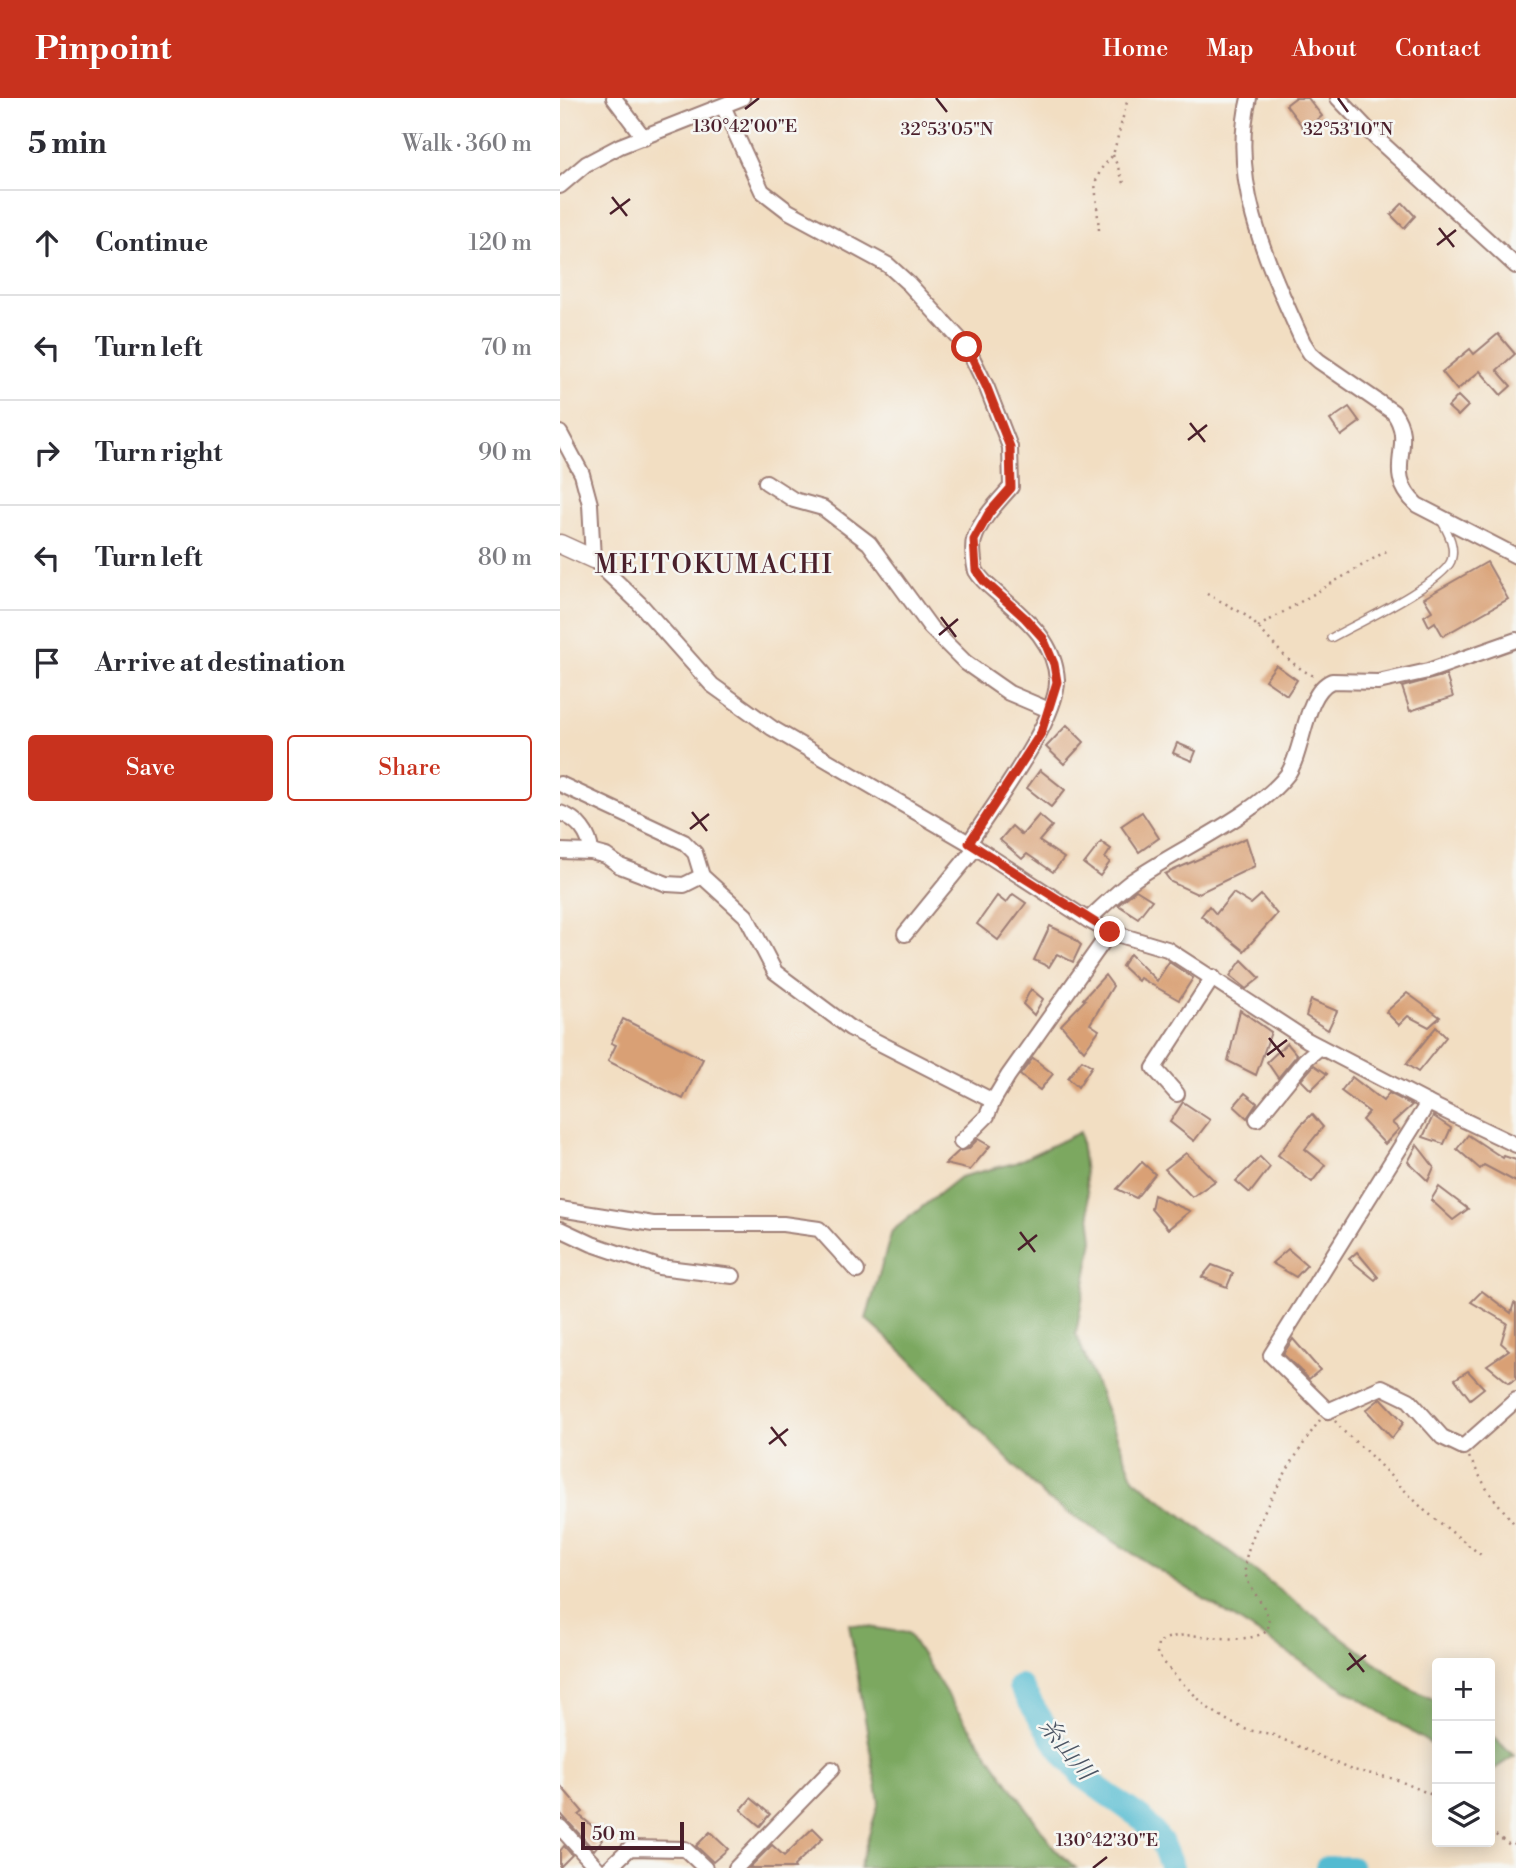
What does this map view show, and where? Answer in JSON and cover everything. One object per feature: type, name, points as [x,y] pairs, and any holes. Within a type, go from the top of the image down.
[{"type":"street","points":[[614,98],[644,138]]},
{"type":"street","points":[[560,186],[586,164],[742,98]]},
{"type":"street","points":[[1249,98],[1243,154],[1246,190],[1266,254],[1303,342],[1319,361],[1393,412],[1401,426],[1399,471],[1402,488],[1417,505],[1516,556]]},
{"type":"street","points":[[1338,98],[1375,137],[1516,266]]},
{"type":"street","points":[[723,106],[762,191],[788,211],[888,265],[967,347],[987,388],[1010,447],[1011,488],[989,513],[974,540],[976,570],[1043,638],[1054,664],[1057,682],[1041,733],[973,845],[905,934]]},
{"type":"street","points":[[560,433],[582,474],[590,503],[593,559]]},
{"type":"street","points":[[766,482],[794,500],[823,508],[869,543],[931,628],[965,663],[1009,693],[1049,710]]},
{"type":"street","points":[[560,544],[593,559],[639,603],[712,685],[772,728],[973,845],[1110,932],[1167,949],[1320,1047],[1516,1145]]},
{"type":"street","points":[[1088,919],[1131,882],[1242,813],[1274,789],[1289,773],[1316,697],[1322,688],[1332,681],[1378,682],[1427,671],[1516,640]]},
{"type":"street","points":[[560,784],[684,842],[695,853],[702,876],[746,916],[775,972],[850,1028],[993,1101]]},
{"type":"street","points":[[560,813],[572,817],[591,839],[591,852]]},
{"type":"street","points":[[560,850],[606,856],[620,866],[667,884],[684,885],[702,876]]},
{"type":"street","points":[[961,1142],[987,1116],[1008,1076],[1110,932]]},
{"type":"street","points":[[1177,1094],[1154,1069],[1213,977]]},
{"type":"street","points":[[1257,1119],[1305,1060],[1320,1047]]},
{"type":"street","points":[[1428,1103],[1270,1355],[1328,1411],[1382,1387],[1409,1400],[1442,1437],[1463,1447],[1516,1400]]},
{"type":"street","points":[[560,1209],[653,1224],[783,1224],[819,1229],[857,1271]]},
{"type":"street","points":[[560,1229],[659,1267],[733,1276]]},
{"type":"street","points":[[736,1868],[832,1769]]},
{"type":"street","points":[[560,1827],[597,1868]]},
{"type":"street","points":[[609,1868],[630,1848],[685,1849],[705,1868]]},
{"type":"lane","points":[[1331,638],[1431,582],[1446,569],[1451,559],[1452,543],[1439,516]]},
{"type":"path","points":[[1099,230],[1095,183],[1101,169],[1114,155],[1128,98]]},
{"type":"path","points":[[1114,155],[1124,183]]},
{"type":"path","points":[[1257,627],[1388,550]]},
{"type":"path","points":[[1206,594],[1247,617],[1289,661],[1307,673],[1332,681]]},
{"type":"path","points":[[1432,1795],[1395,1779],[1349,1769],[1271,1734],[1247,1730],[1230,1723],[1177,1678],[1157,1654],[1158,1643],[1177,1637],[1235,1639],[1261,1635],[1267,1631],[1269,1619],[1246,1574],[1247,1553],[1289,1466],[1319,1420],[1328,1411],[1342,1430],[1424,1510],[1481,1555]]},
{"type":"path","points":[[1463,1447],[1488,1491],[1516,1526]]},
{"type":"path","points":[[1495,1834],[1510,1845],[1516,1843]]},
{"type":"green space","points":[[1080,1132],[1093,1240],[1076,1334],[1134,1479],[1409,1688],[1432,1699],[1432,1745],[1046,1498],[907,1356],[866,1319],[892,1231],[960,1177],[1015,1163]]},
{"type":"green space","points":[[849,1624],[908,1633],[957,1710],[1055,1849],[1076,1868],[859,1868],[879,1802]]},
{"type":"green space","points":[[1495,1739],[1514,1756],[1495,1769]]},
{"type":"building","points":[[1295,98],[1308,98],[1322,116],[1305,130],[1286,105]]},
{"type":"building","points":[[1403,203],[1415,216],[1404,228],[1391,215]]},
{"type":"building","points":[[1498,334],[1515,354],[1497,370],[1511,386],[1501,395],[1480,371],[1457,390],[1442,372],[1470,349],[1474,354]]},
{"type":"building","points":[[1458,396],[1468,406],[1458,416],[1448,407]]},
{"type":"building","points":[[1349,407],[1360,422],[1341,436],[1330,420]]},
{"type":"building","points":[[1487,562],[1508,599],[1443,636],[1435,622],[1429,626],[1424,616],[1432,611],[1424,598]]},
{"type":"building","points":[[1276,665],[1297,680],[1287,695],[1265,680]]},
{"type":"building","points":[[1446,675],[1453,697],[1410,711],[1402,687]]},
{"type":"building","points":[[1067,725],[1084,742],[1064,764],[1046,747]]},
{"type":"building","points":[[1177,743],[1196,751],[1192,761],[1173,753]]},
{"type":"building","points":[[1040,770],[1065,790],[1051,807],[1027,788]]},
{"type":"building","points":[[1142,812],[1159,838],[1139,852],[1121,826]]},
{"type":"building","points":[[1039,815],[1052,826],[1039,841],[1064,858],[1053,872],[1027,854],[1022,859],[1000,840],[1012,826],[1022,835]]},
{"type":"building","points":[[1246,838],[1255,866],[1197,894],[1171,882],[1165,874]]},
{"type":"building","points":[[1101,842],[1111,849],[1105,858],[1110,862],[1100,876],[1084,864]]},
{"type":"building","points":[[1136,890],[1152,900],[1138,918],[1118,905]]},
{"type":"building","points":[[1233,893],[1251,904],[1261,895],[1277,914],[1244,951],[1201,916],[1209,906],[1216,914]]},
{"type":"building","points":[[1013,894],[1026,903],[998,940],[977,924],[997,896],[1006,903]]},
{"type":"building","points":[[1050,926],[1071,936],[1081,945],[1073,962],[1057,954],[1049,967],[1034,960]]},
{"type":"building","points":[[1130,954],[1157,981],[1169,962],[1193,978],[1179,1000],[1140,978],[1138,981],[1122,966]]},
{"type":"building","points":[[1242,960],[1260,978],[1246,989],[1230,976]]},
{"type":"building","points":[[1105,975],[1113,986],[1090,1024],[1099,1030],[1084,1051],[1061,1025]]},
{"type":"building","points":[[1031,989],[1043,999],[1034,1015],[1023,1004]]},
{"type":"building","points":[[1407,993],[1440,1017],[1429,1027],[1408,1016],[1399,1025],[1386,1012]]},
{"type":"building","points":[[1311,1000],[1337,1011],[1328,1030],[1306,1016]]},
{"type":"building","points":[[1240,1010],[1271,1032],[1256,1075],[1228,1061]]},
{"type":"building","points":[[623,1019],[703,1059],[683,1099],[608,1061],[616,1045],[611,1043]]},
{"type":"building","points":[[1436,1027],[1446,1037],[1418,1072],[1406,1064]]},
{"type":"building","points":[[1287,1043],[1297,1055],[1278,1078],[1267,1062]]},
{"type":"building","points":[[1033,1058],[1053,1074],[1040,1090],[1020,1075]]},
{"type":"building","points":[[1082,1060],[1092,1066],[1078,1087],[1068,1078]]},
{"type":"building","points":[[1314,1065],[1327,1074],[1311,1090],[1301,1080]]},
{"type":"building","points":[[1352,1077],[1383,1101],[1389,1093],[1412,1105],[1392,1123],[1399,1129],[1385,1144],[1362,1120],[1369,1112],[1341,1091]]},
{"type":"building","points":[[1245,1093],[1257,1103],[1247,1118],[1234,1106]]},
{"type":"building","points":[[1183,1102],[1210,1120],[1194,1141],[1170,1122]]},
{"type":"building","points":[[1312,1114],[1323,1127],[1305,1149],[1325,1165],[1312,1182],[1278,1155]]},
{"type":"building","points":[[1433,1116],[1451,1128],[1444,1144],[1423,1137]]},
{"type":"building","points":[[1468,1135],[1503,1158],[1504,1156],[1516,1160],[1516,1182],[1484,1165],[1480,1169],[1457,1149]]},
{"type":"building","points":[[978,1139],[990,1146],[970,1170],[945,1164],[959,1151],[968,1149]]},
{"type":"building","points":[[1417,1145],[1434,1167],[1428,1181],[1408,1162]]},
{"type":"building","points":[[1186,1153],[1215,1181],[1192,1197],[1165,1169]]},
{"type":"building","points":[[1260,1157],[1270,1167],[1250,1193],[1236,1181]]},
{"type":"building","points":[[1142,1162],[1155,1174],[1136,1198],[1117,1189]]},
{"type":"building","points":[[1439,1187],[1468,1209],[1453,1220],[1431,1200]]},
{"type":"building","points":[[1154,1195],[1190,1211],[1168,1229],[1151,1209]]},
{"type":"building","points":[[1288,1249],[1307,1265],[1296,1277],[1272,1263]]},
{"type":"building","points":[[1357,1252],[1378,1277],[1375,1280],[1349,1259]]},
{"type":"building","points":[[1212,1265],[1233,1273],[1227,1287],[1202,1277]]},
{"type":"building","points":[[1482,1291],[1511,1313],[1514,1303],[1516,1304],[1516,1379],[1509,1383],[1487,1365],[1509,1350],[1501,1343],[1507,1323],[1471,1302]]},
{"type":"building","points":[[1293,1339],[1320,1370],[1309,1379],[1283,1354]]},
{"type":"building","points":[[1468,1371],[1484,1388],[1470,1399],[1455,1379]]},
{"type":"building","points":[[1381,1398],[1404,1422],[1392,1438],[1366,1410]]},
{"type":"building","points":[[560,1785],[583,1812],[579,1815],[596,1829],[593,1833],[602,1840],[594,1850],[560,1813]]},
{"type":"building","points":[[751,1798],[770,1814],[760,1826],[741,1810]]},
{"type":"building","points":[[813,1828],[823,1838],[795,1868],[749,1868],[772,1845],[784,1856]]},
{"type":"building","points":[[710,1832],[728,1849],[713,1862],[696,1846]]},
{"type":"building","points":[[564,1846],[572,1855],[560,1867],[560,1851]]},
{"type":"waterway","name":"糸山川","points":[[1020,1686],[1057,1745],[1083,1777],[1141,1818],[1161,1841],[1172,1868]]},
{"type":"waterway","name":"糸山川","points":[[1327,1868],[1351,1868]]},
{"type":"district","name":"MEITOKUMACHI","points":[[714,564]]},
{"type":"route","points":[[967,347],[987,388],[1010,447],[1011,488],[989,513],[974,540],[976,570],[1043,638],[1054,664],[1057,682],[1041,733],[969,843],[1110,932]]}]
